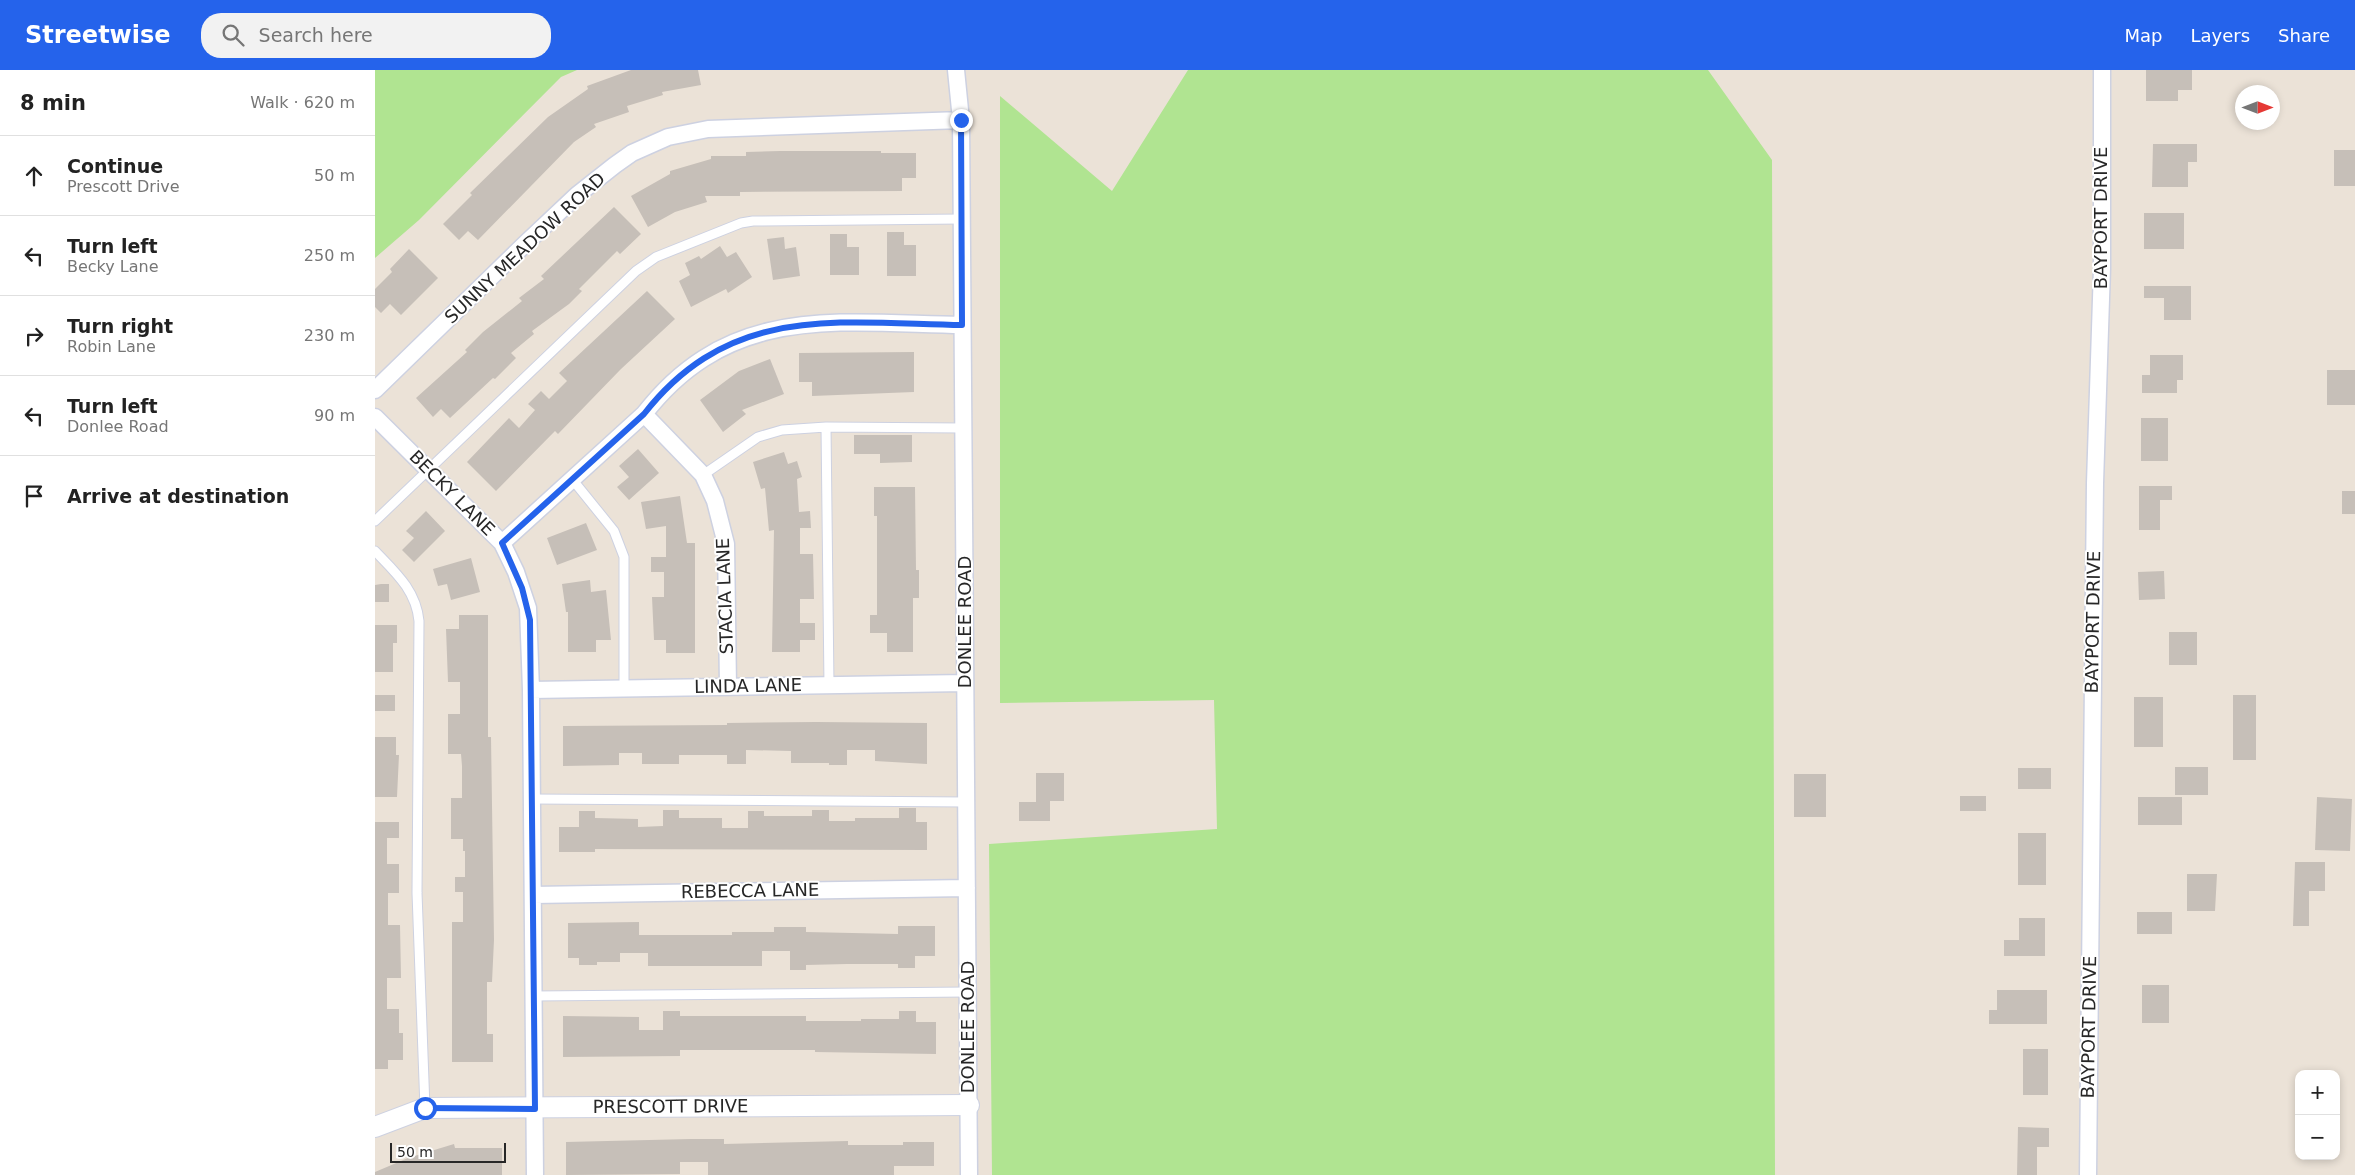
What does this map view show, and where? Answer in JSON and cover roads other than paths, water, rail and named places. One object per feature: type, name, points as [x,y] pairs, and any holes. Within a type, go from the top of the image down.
[{"type":"street","name":"DONLEE ROAD","points":[[956,70],[961,120],[969,1175]]},
{"type":"street","name":"BAYPORT DRIVE","points":[[2088,1175],[2095,483],[2102,268],[2102,70]]},
{"type":"street","name":"SUNNY MEADOW ROAD","points":[[375,390],[577,195],[632,153],[668,137],[708,130],[961,120]]},
{"type":"street","points":[[502,543],[644,414],[660,393],[703,359],[729,343],[759,332],[827,322],[962,325]]},
{"type":"street","name":"STACIA LANE","points":[[644,414],[703,475],[715,501],[726,544],[728,686]]},
{"type":"street","name":"BECKY LANE","points":[[375,416],[502,543],[516,572],[528,608],[531,690],[535,1175]]},
{"type":"street","name":"LINDA LANE","points":[[531,690],[965,683]]},
{"type":"street","name":"REBECCA LANE","points":[[533,894],[967,888]]},
{"type":"street","name":"PRESCOTT DRIVE","points":[[375,1127],[425,1108],[535,1109],[969,1105]]},
{"type":"lane","points":[[375,521],[637,271],[656,257],[741,223],[753,221],[961,219]]},
{"type":"lane","points":[[703,475],[764,435],[783,430],[826,427],[963,428]]},
{"type":"lane","points":[[826,427],[829,685]]},
{"type":"lane","points":[[572,479],[614,531],[624,557],[624,688]]},
{"type":"lane","points":[[375,551],[402,579],[415,599],[419,621],[417,893],[425,1108]]},
{"type":"lane","points":[[532,799],[966,802]]},
{"type":"lane","points":[[534,996],[967,992]]}]
